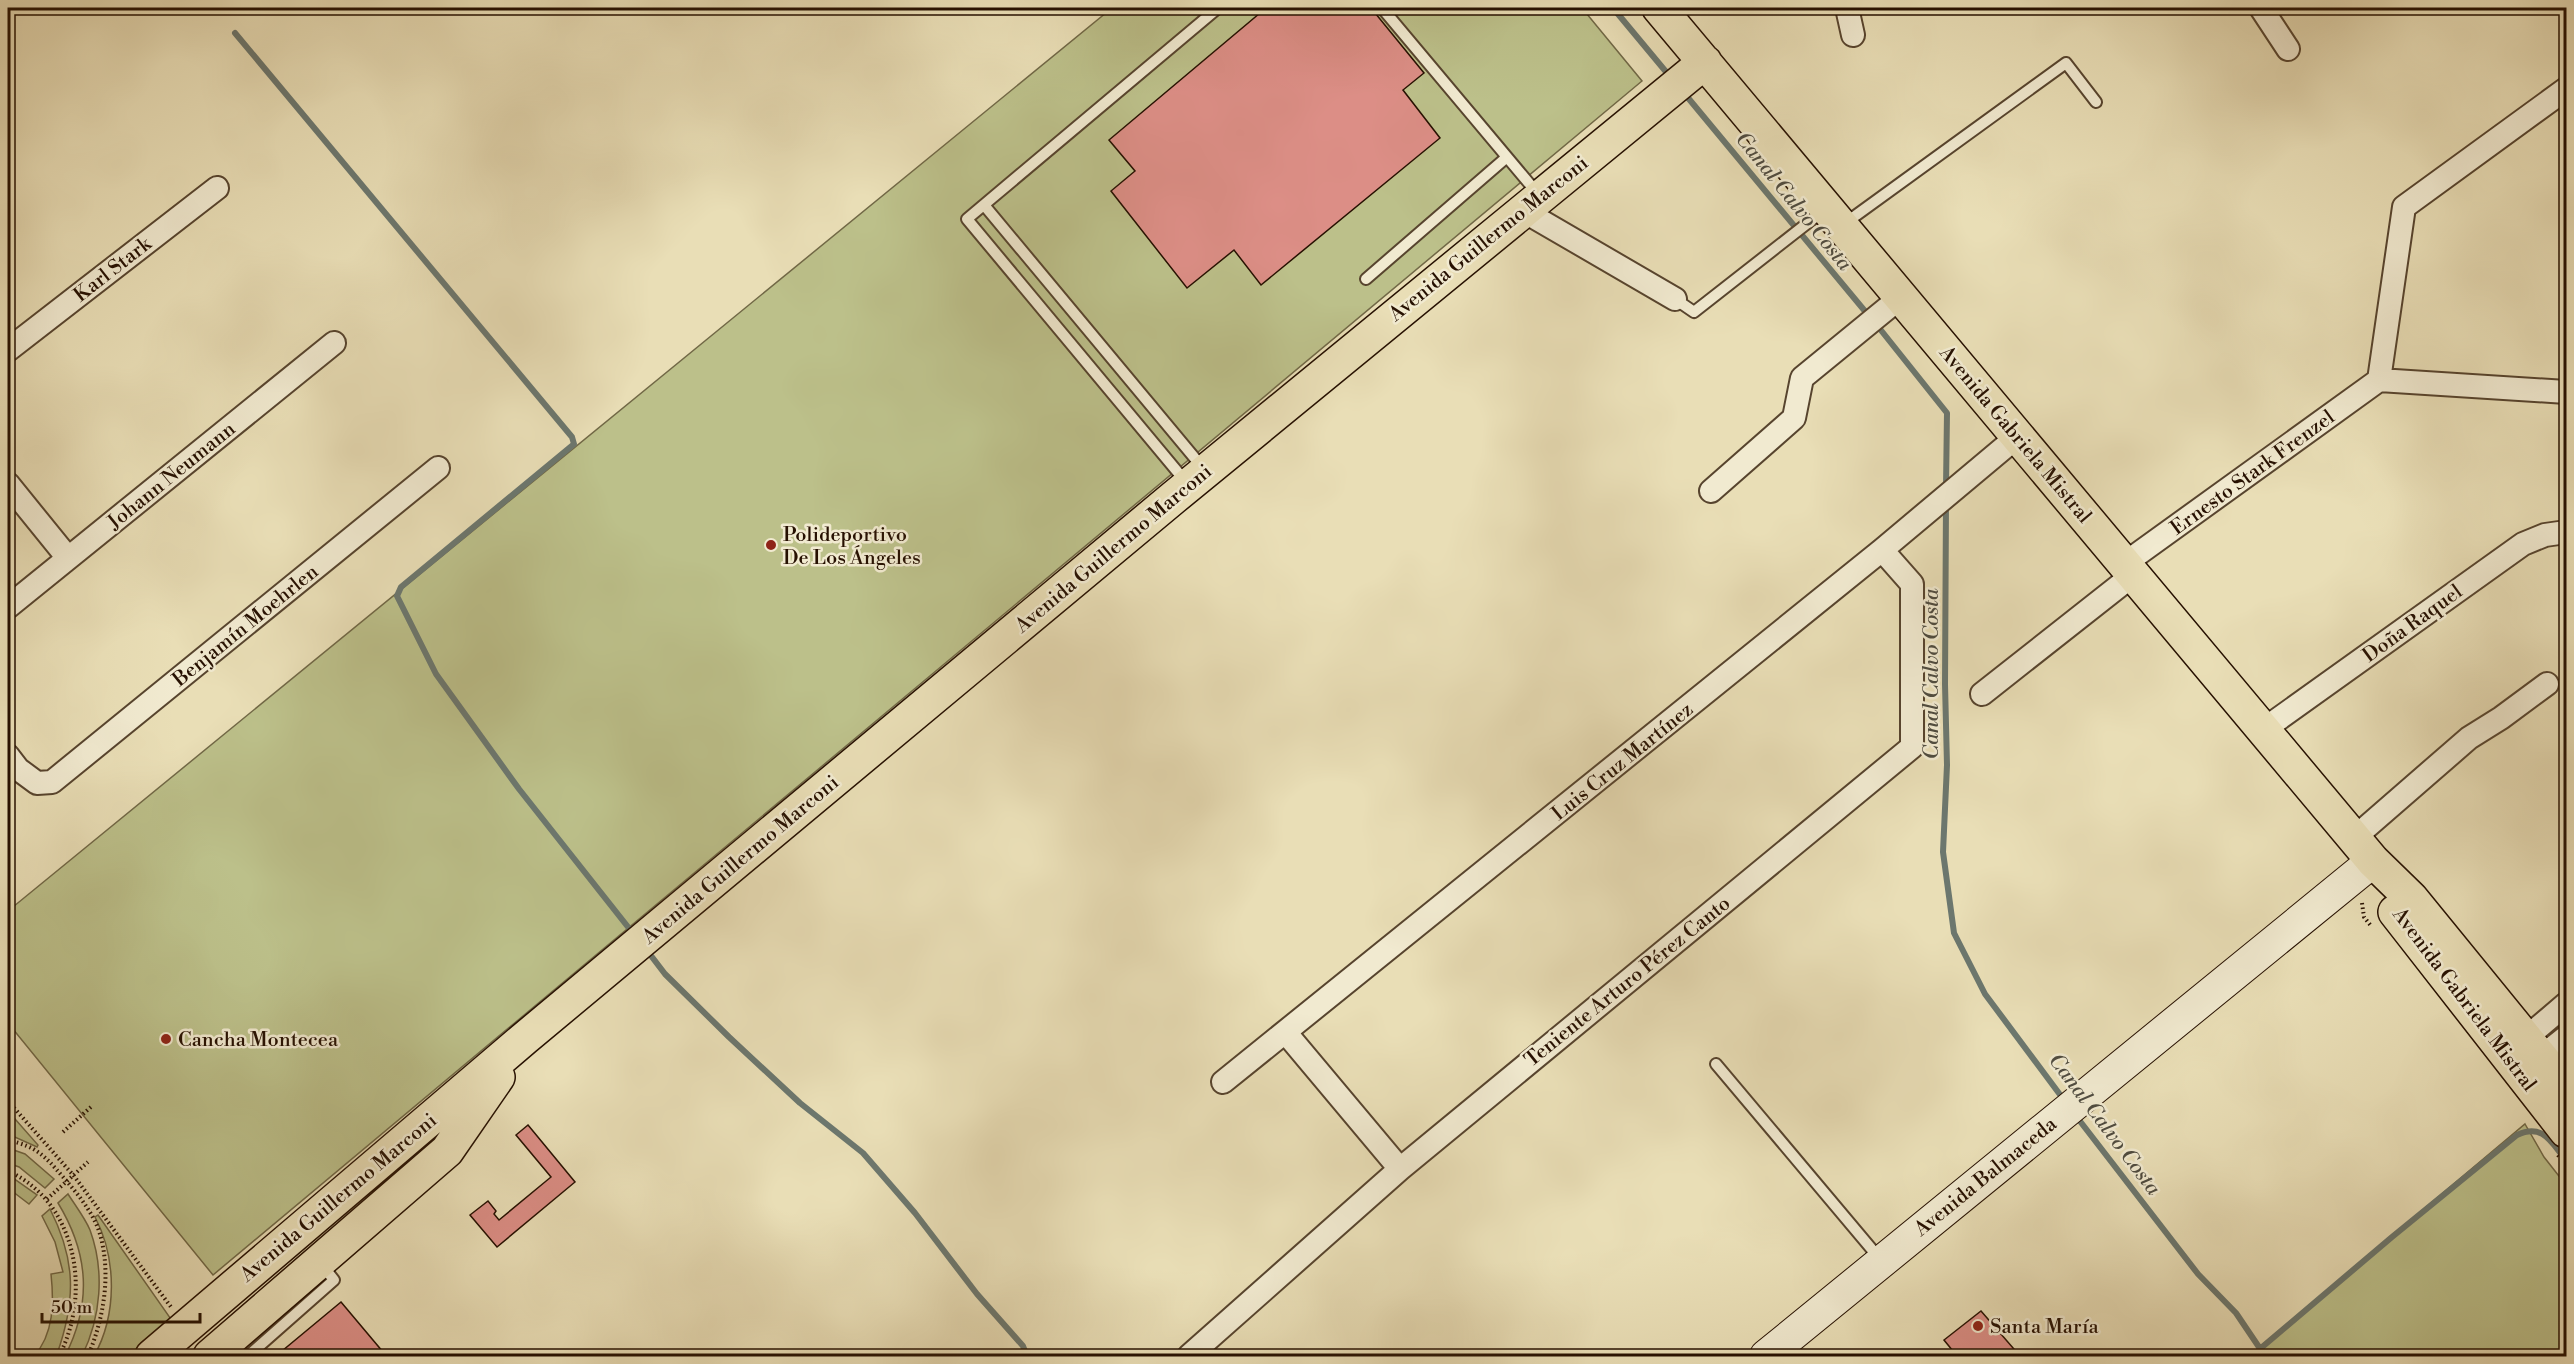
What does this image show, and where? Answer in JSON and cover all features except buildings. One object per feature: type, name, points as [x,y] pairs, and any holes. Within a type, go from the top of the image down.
[{"type":"main road","name":"Avenida Gabriela Mistral","points":[[1659,8],[1687,75],[1826,218],[1892,304],[2018,436],[2363,850],[2411,898],[2566,1088]]},
{"type":"main road","name":"Avenida Guillermo Marconi","points":[[169,1342],[525,1038],[1197,478],[1687,75]]},
{"type":"main road","name":"Avenida Gabriela Mistral","points":[[2363,850],[2396,915],[2563,1144]]},
{"type":"main road","name":"Avenida Balmaceda","points":[[1766,1356],[1882,1262],[2363,850]]},
{"type":"main road","name":"Avenida Guillermo Marconi","points":[[210,1356],[447,1151],[525,1038]]},
{"type":"main road","points":[[296,1233],[321,1262]]},
{"type":"street","points":[[1847,8],[1853,35]]},
{"type":"street","points":[[2261,8],[2288,49]]},
{"type":"street","points":[[2566,89],[2404,207],[2379,380],[2566,392]]},
{"type":"street","name":"Karl Stark","points":[[8,350],[217,188]]},
{"type":"street","points":[[1531,203],[1675,299]]},
{"type":"street","points":[[1711,490],[1794,418],[1802,378],[1892,304]]},
{"type":"street","name":"Johann Neumann","points":[[8,607],[334,344]]},
{"type":"street","name":"Ernesto Stark Frenzel","points":[[2129,569],[2379,380]]},
{"type":"street","name":"Luis Cruz Martínez","points":[[1223,1082],[1882,550],[1959,483],[2018,436]]},
{"type":"street","name":"Benjamín Moehrlen","points":[[8,756],[18,769],[37,783],[52,782],[438,468]]},
{"type":"street","points":[[8,484],[68,558]]},
{"type":"street","name":"Doña Raquel","points":[[2263,730],[2523,544],[2545,535],[2566,532]]},
{"type":"street","name":"Teniente Arturo Pérez Canto","points":[[1189,1356],[1400,1169],[1912,747],[1912,584],[1882,550]]},
{"type":"street","points":[[1982,694],[2129,569]]},
{"type":"street","points":[[2363,850],[2469,738],[2547,684]]},
{"type":"street","points":[[2534,1047],[2566,1004]]},
{"type":"street","points":[[1286,1033],[1400,1169]]},
{"type":"street","points":[[2534,1047],[2566,1037]]},
{"type":"lane","points":[[1197,478],[967,219],[1218,8]]},
{"type":"lane","points":[[1382,8],[1507,157],[1531,203]]},
{"type":"lane","points":[[1675,299],[1694,312],[1782,243],[1826,218],[2066,63],[2096,102]]},
{"type":"lane","points":[[1366,279],[1507,157]]},
{"type":"lane","points":[[984,205],[1197,478]]},
{"type":"lane","points":[[1716,1064],[1882,1262]]},
{"type":"lane","points":[[248,1356],[334,1280],[321,1262]]},
{"type":"path","points":[[8,1101],[74,1176],[169,1342]]},
{"type":"path","points":[[63,1132],[93,1106]]},
{"type":"path","points":[[8,1140],[42,1153],[84,1202],[98,1230],[105,1264],[105,1293],[99,1331],[88,1356]]},
{"type":"path","points":[[2563,1144],[2566,1166]]},
{"type":"path","points":[[47,1199],[88,1162]]},
{"type":"path","points":[[8,1171],[21,1177],[47,1199],[69,1235],[75,1272],[73,1310],[68,1337],[59,1356]]},
{"type":"green space","name":"Polideportivo De Los Ángeles","points":[[1112,8],[1582,8],[1642,81],[213,1275],[8,1023],[8,911]]},
{"type":"green space","points":[[8,1111],[38,1145],[37,1147],[8,1134]]},
{"type":"green space","points":[[2525,1124],[2544,1157],[2566,1185],[2566,1356],[2249,1356]]},
{"type":"green space","points":[[8,1148],[25,1154],[54,1179],[45,1188],[19,1167],[8,1163]]},
{"type":"green space","points":[[8,1175],[37,1195],[29,1204],[8,1188]]},
{"type":"green space","points":[[68,1194],[90,1230],[98,1262],[97,1310],[82,1356],[65,1356],[80,1317],[83,1298],[81,1260],[76,1241],[58,1203]]},
{"type":"green space","points":[[50,1209],[59,1228],[69,1263],[70,1298],[68,1316],[57,1354],[55,1356],[34,1356],[46,1338],[49,1328],[52,1306],[51,1274],[63,1272],[55,1242],[42,1216]]},
{"type":"green space","points":[[98,1215],[173,1322],[131,1356],[94,1356],[107,1323],[111,1287],[107,1251],[95,1217]]},
{"type":"waterway","name":"Canal Calvo Costa","points":[[1613,8],[1672,79]]},
{"type":"waterway","points":[[235,33],[572,437],[574,444],[401,587],[397,596],[436,674],[519,789],[628,927]]},
{"type":"waterway","name":"Canal Calvo Costa","points":[[1684,93],[1869,316]]},
{"type":"waterway","name":"Canal Calvo Costa","points":[[1876,324],[1947,413],[1946,487]]},
{"type":"waterway","name":"Canal Calvo Costa","points":[[1946,503],[1947,765],[1943,852],[1954,933],[1985,994],[2064,1100]]},
{"type":"waterway","points":[[652,957],[665,974],[800,1103],[863,1153],[915,1213],[977,1294],[1023,1346],[1027,1356]]},
{"type":"waterway","name":"Canal Calvo Costa","points":[[2076,1116],[2198,1274],[2236,1313],[2265,1356]]},
{"type":"waterway","points":[[2261,1348],[2517,1135],[2534,1131],[2546,1136],[2566,1160]]},
{"type":"place","name":"Polideportivo De Los Ángeles","points":[[771,545]]},
{"type":"place","name":"Cancha Montecea","points":[[166,1039]]},
{"type":"place","name":"Santa María","points":[[1978,1326]]}]
